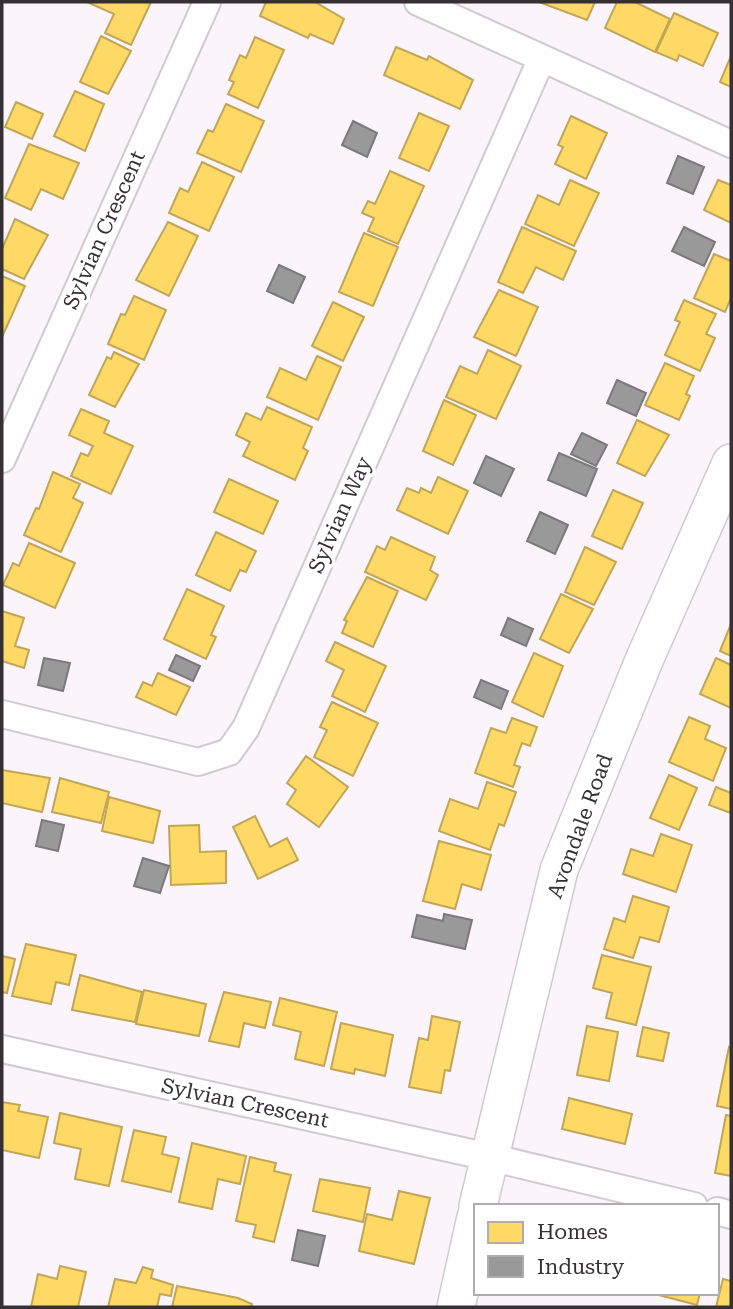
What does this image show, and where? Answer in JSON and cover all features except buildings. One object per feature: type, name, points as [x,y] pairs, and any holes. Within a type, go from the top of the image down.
[{"type":"street","name":"Sylvian Crescent","points":[[2,459],[207,2]]},
{"type":"street","points":[[418,2],[731,144]]},
{"type":"street","name":"Sylvian Way","points":[[2,713],[198,762],[229,752],[246,728],[541,60]]},
{"type":"street","name":"Avondale Road","points":[[478,1204],[559,870],[645,658],[729,476]]},
{"type":"street","name":"Sylvian Crescent","points":[[2,1049],[489,1157],[686,1204]]},
{"type":"street","points":[[456,1307],[474,1226]]}]
